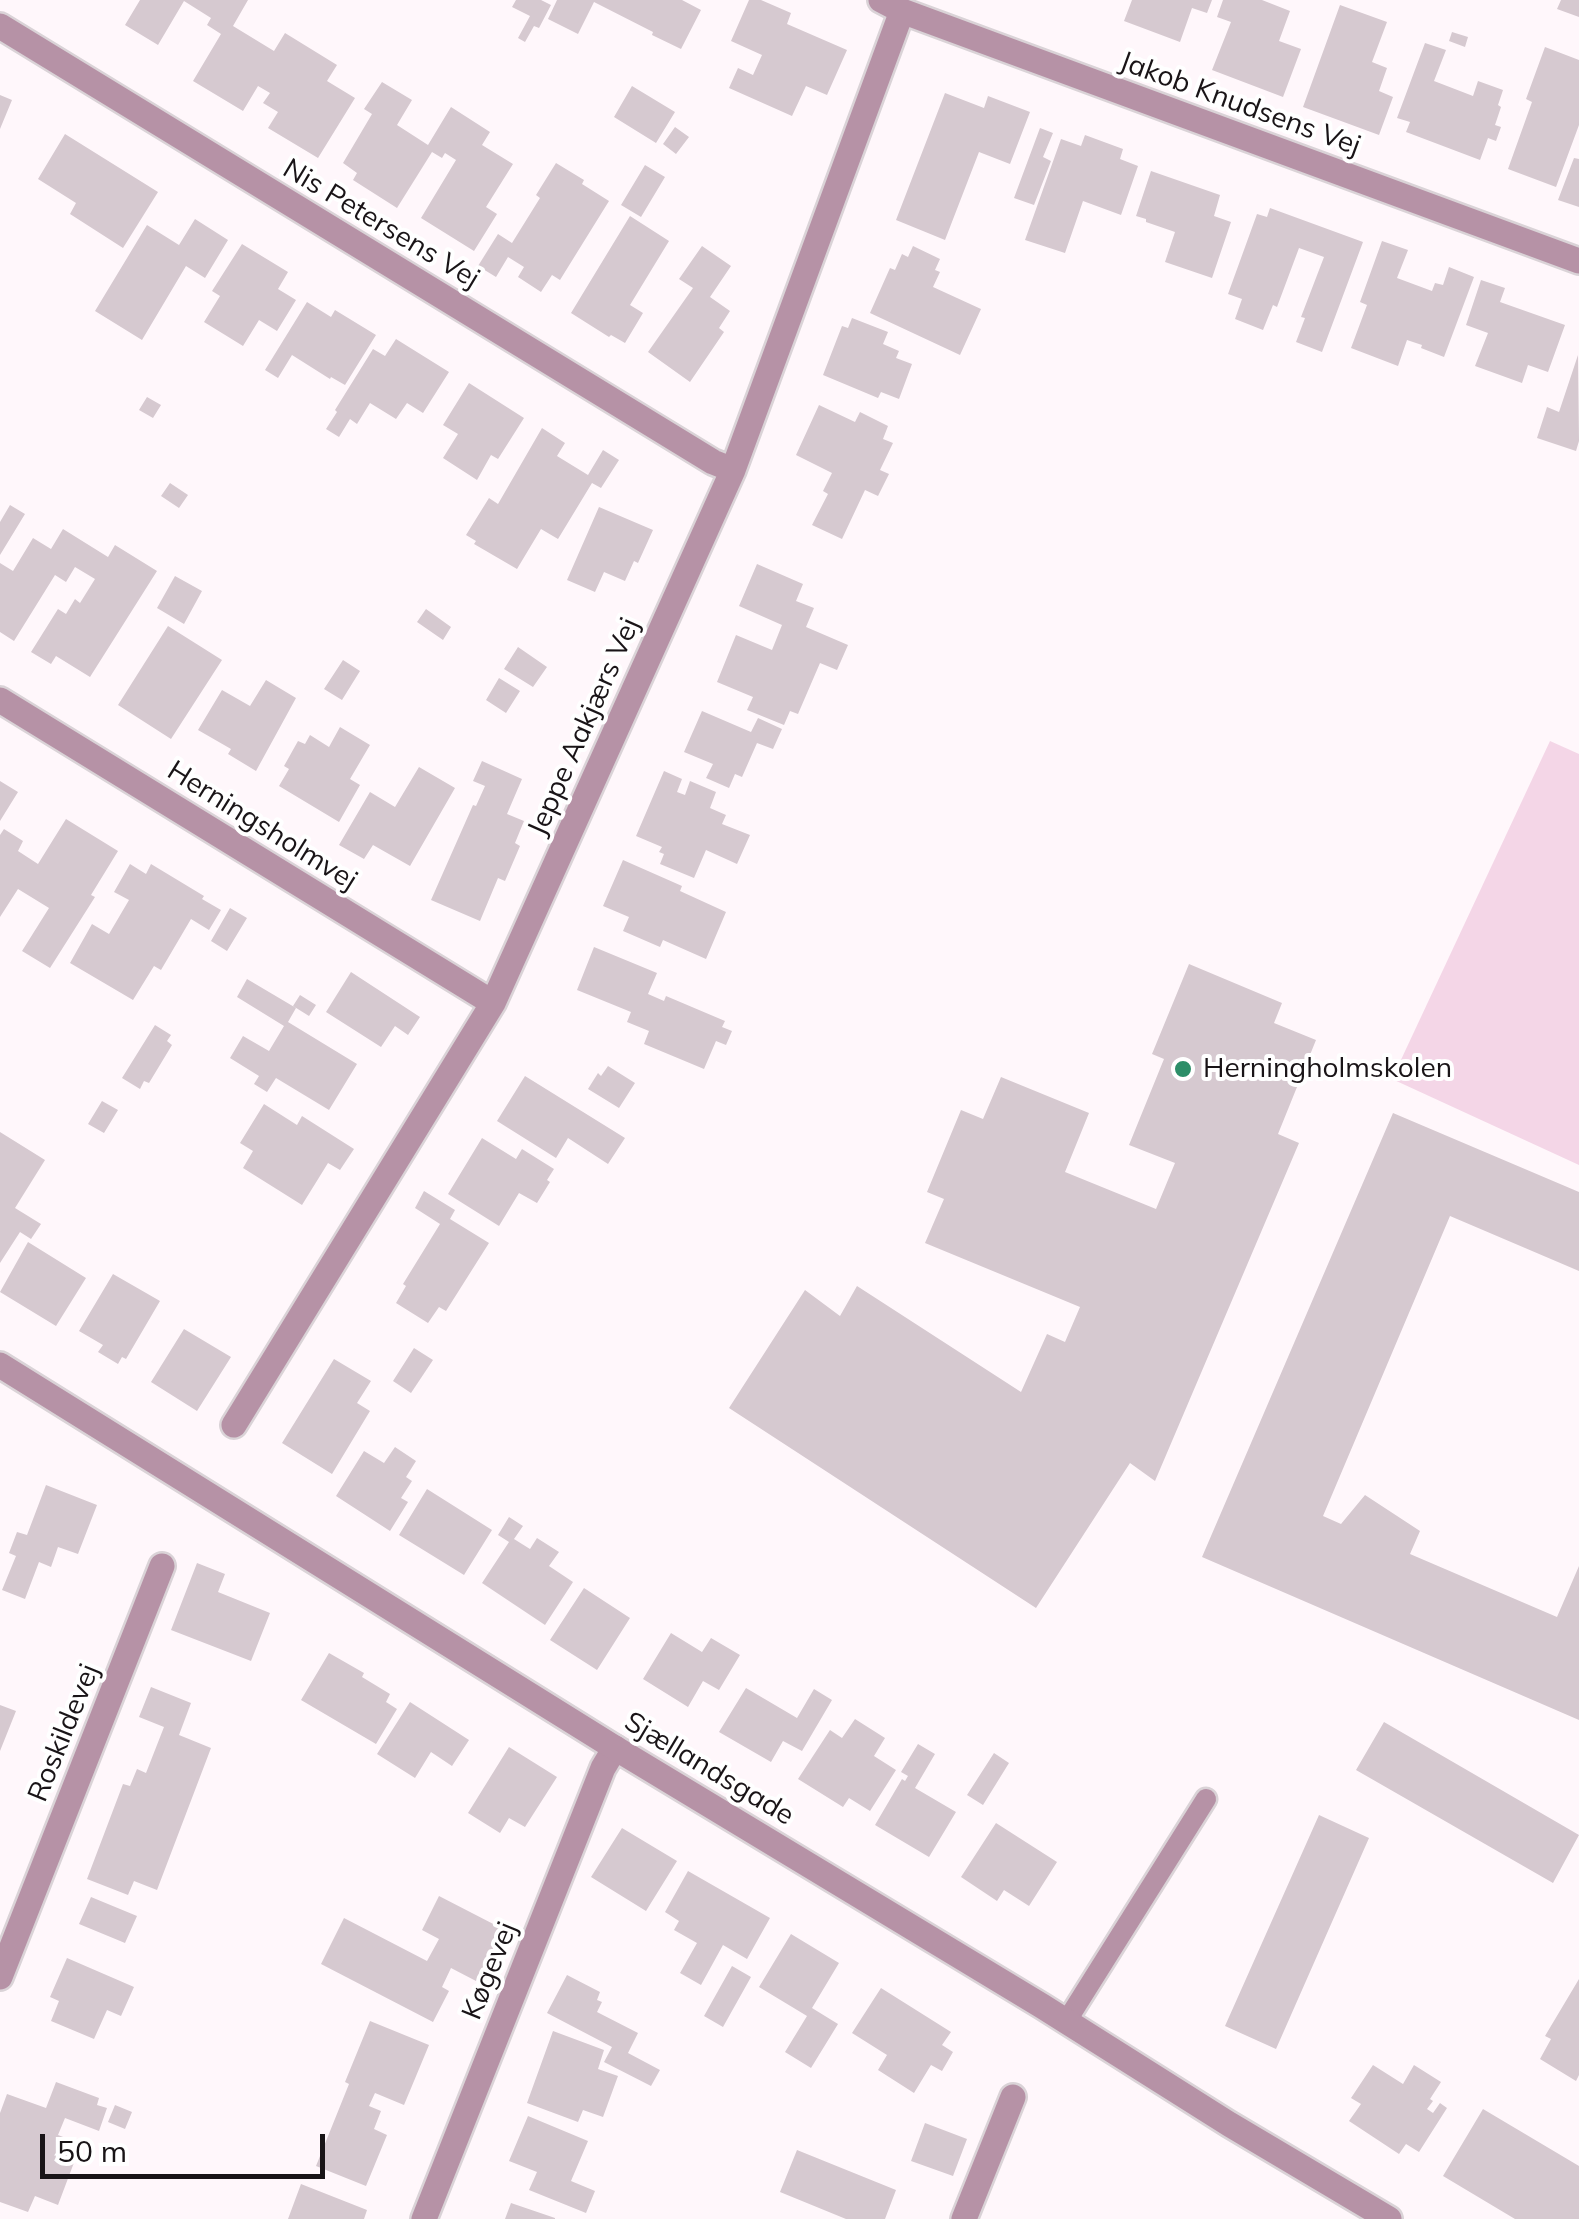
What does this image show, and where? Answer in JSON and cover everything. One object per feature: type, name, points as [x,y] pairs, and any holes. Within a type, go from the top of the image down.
[{"type":"street","name":"Jakob Knudsens Vej","points":[[892,6],[1579,261]]},
{"type":"street","name":"Jeppe Aakjærs Vej","points":[[234,1425],[493,1003],[733,470],[892,6]]},
{"type":"street","name":"Nis Petersens Vej","points":[[0,26],[696,452],[733,470]]},
{"type":"street","name":"Herningsholmvej","points":[[0,700],[493,1003]]},
{"type":"street","name":"Sjællandsgade","points":[[0,1365],[615,1748],[1389,2219]]},
{"type":"street","name":"Roskildevej","points":[[0,1977],[162,1566]]},
{"type":"street","name":"Køgevej","points":[[424,2219],[603,1768],[615,1748]]},
{"type":"street","points":[[964,2219],[1013,2097]]},
{"type":"lane","points":[[1066,2022],[1206,1800]]},
{"type":"shaded area","points":[[1550,741],[1579,754],[1579,1165],[1392,1079]]},
{"type":"building","points":[[140,0],[248,0],[233,26],[274,51],[285,33],[337,65],[327,81],[355,98],[318,158],[268,128],[278,112],[263,103],[270,93],[258,86],[243,111],[193,81],[221,34],[207,25],[211,18],[184,1],[158,45],[125,25]]},
{"type":"building","points":[[516,0],[541,0],[551,5],[539,28],[534,26],[525,42],[518,38],[530,16],[512,7]]},
{"type":"building","points":[[557,0],[682,0],[701,10],[681,49],[594,2],[578,34],[548,19]]},
{"type":"building","points":[[749,0],[761,0],[791,13],[787,24],[847,50],[827,95],[806,86],[792,116],[729,88],[738,68],[753,75],[762,55],[731,41]]},
{"type":"building","points":[[1132,0],[1212,0],[1207,13],[1192,8],[1180,42],[1124,21]]},
{"type":"building","points":[[1223,0],[1262,0],[1290,11],[1279,41],[1301,49],[1283,97],[1212,70],[1231,22],[1217,17]]},
{"type":"building","points":[[1561,0],[1579,0],[1579,17],[1557,9]]},
{"type":"building","points":[[1340,5],[1387,22],[1372,62],[1387,68],[1379,91],[1393,97],[1379,135],[1303,107]]},
{"type":"building","points":[[1452,32],[1468,37],[1465,47],[1449,41]]},
{"type":"building","points":[[1425,43],[1446,50],[1434,81],[1473,96],[1478,81],[1503,90],[1495,125],[1501,127],[1496,141],[1488,138],[1480,160],[1406,132],[1410,122],[1397,118]]},
{"type":"building","points":[[1545,47],[1579,60],[1579,125],[1556,187],[1508,169],[1532,102],[1526,99]]},
{"type":"building","points":[[382,82],[412,100],[397,125],[428,145],[451,107],[490,132],[482,145],[513,164],[486,207],[497,214],[474,251],[421,218],[456,160],[445,153],[442,158],[432,152],[397,208],[353,180],[357,173],[343,163],[372,114],[364,109]]},
{"type":"building","points":[[632,86],[675,112],[656,143],[614,117]]},
{"type":"building","points":[[945,93],[984,108],[988,96],[1030,112],[1010,164],[979,152],[945,240],[896,220]]},
{"type":"building","points":[[0,95],[12,100],[0,129]]},
{"type":"building","points":[[675,127],[689,137],[676,154],[663,144]]},
{"type":"building","points":[[1040,128],[1053,133],[1043,157],[1051,161],[1034,205],[1014,198]]},
{"type":"building","points":[[65,134],[158,192],[123,248],[70,214],[76,203],[38,179]]},
{"type":"building","points":[[1085,135],[1123,149],[1120,159],[1138,166],[1121,215],[1083,201],[1065,253],[1025,240],[1061,139],[1081,146]]},
{"type":"building","points":[[1574,158],[1579,159],[1579,207],[1558,200]]},
{"type":"building","points":[[556,163],[609,201],[560,280],[552,275],[541,292],[518,277],[524,267],[508,257],[496,277],[478,266],[498,234],[512,243]]},
{"type":"building","points":[[645,165],[665,177],[641,217],[621,205]]},
{"type":"building","points":[[1151,171],[1220,195],[1214,216],[1231,222],[1212,278],[1165,262],[1175,232],[1136,216]]},
{"type":"building","points":[[1270,208],[1363,242],[1322,352],[1296,342],[1305,318],[1301,317],[1324,257],[1299,248],[1277,307],[1273,305],[1263,330],[1235,319],[1242,299],[1228,294],[1257,214],[1267,217]]},
{"type":"building","points":[[630,216],[669,241],[630,305],[643,313],[625,343],[571,313]]},
{"type":"building","points":[[195,219],[228,240],[205,278],[186,266],[142,340],[95,311],[147,225],[179,245]]},
{"type":"building","points":[[1382,241],[1408,250],[1397,278],[1432,291],[1435,283],[1443,285],[1449,267],[1474,277],[1444,357],[1407,340],[1398,366],[1351,348],[1367,305],[1360,302]]},
{"type":"building","points":[[242,244],[288,272],[278,289],[296,300],[277,331],[259,320],[243,346],[204,322],[220,296],[212,291]]},
{"type":"building","points":[[702,246],[731,266],[710,297],[730,311],[719,328],[724,332],[690,382],[648,352],[693,288],[679,279]]},
{"type":"building","points":[[913,246],[940,259],[935,270],[940,272],[933,287],[981,309],[960,355],[870,313],[890,268],[895,270],[902,254],[908,257]]},
{"type":"building","points":[[1481,280],[1505,288],[1500,302],[1565,325],[1548,372],[1528,365],[1522,383],[1475,366],[1488,333],[1466,325]]},
{"type":"building","points":[[307,302],[331,317],[335,310],[376,335],[345,385],[292,355],[278,378],[265,370]]},
{"type":"building","points":[[852,318],[888,332],[883,344],[899,351],[896,358],[912,364],[899,399],[881,392],[878,398],[823,375],[842,326],[848,328]]},
{"type":"building","points":[[396,339],[449,372],[423,413],[407,403],[396,419],[370,403],[357,424],[350,419],[339,437],[326,429],[373,349],[385,356]]},
{"type":"building","points":[[1578,355],[1576,451],[1537,438],[1547,407],[1559,412]]},
{"type":"building","points":[[469,383],[524,418],[498,459],[491,455],[477,480],[443,458],[458,434],[443,425]]},
{"type":"building","points":[[147,397],[161,405],[153,418],[139,410]]},
{"type":"building","points":[[819,405],[855,422],[860,412],[888,426],[883,439],[893,443],[880,470],[889,474],[878,496],[865,490],[842,539],[812,525],[828,494],[823,491],[832,473],[796,455]]},
{"type":"building","points":[[542,428],[565,443],[557,456],[588,475],[603,450],[619,460],[601,488],[592,483],[558,539],[541,529],[517,569],[474,544],[476,541],[466,535],[489,498],[498,504]]},
{"type":"building","points":[[170,483],[188,495],[179,508],[161,496]]},
{"type":"building","points":[[10,505],[25,514],[0,555],[0,522]]},
{"type":"building","points":[[599,507],[653,530],[625,581],[604,572],[595,592],[567,580]]},
{"type":"building","points":[[63,529],[108,557],[115,545],[157,571],[90,677],[56,656],[51,664],[31,652],[58,609],[66,614],[75,599],[80,603],[95,579],[75,567],[66,582],[55,575],[14,641],[0,632],[0,563],[13,571],[33,538],[51,549]]},
{"type":"building","points":[[757,564],[803,584],[796,601],[814,608],[806,627],[848,645],[837,670],[820,663],[798,714],[790,711],[784,725],[747,710],[753,697],[717,682],[736,635],[772,650],[782,625],[739,606]]},
{"type":"building","points":[[175,576],[202,591],[184,624],[157,608]]},
{"type":"building","points":[[426,609],[451,627],[443,640],[417,622]]},
{"type":"building","points":[[168,626],[222,660],[171,739],[118,705]]},
{"type":"building","points":[[518,647],[547,667],[533,687],[504,669]]},
{"type":"building","points":[[343,660],[360,671],[342,700],[324,689]]},
{"type":"building","points":[[499,678],[520,691],[506,713],[486,700]]},
{"type":"building","points":[[266,680],[296,698],[256,771],[228,754],[231,749],[198,730],[222,690],[250,706]]},
{"type":"building","points":[[702,711],[751,732],[758,718],[782,729],[773,749],[757,743],[742,777],[735,774],[729,788],[706,778],[713,764],[684,752]]},
{"type":"building","points":[[340,727],[370,745],[350,779],[360,785],[339,822],[279,786],[289,769],[284,766],[298,741],[305,744],[310,735],[329,747]]},
{"type":"building","points":[[482,761],[522,779],[507,814],[524,821],[515,843],[520,846],[505,881],[498,878],[480,921],[431,900],[485,786],[473,781]]},
{"type":"building","points":[[419,767],[455,788],[410,866],[373,845],[364,859],[339,845],[370,792],[395,807]]},
{"type":"building","points":[[664,771],[682,779],[677,792],[685,795],[690,781],[716,792],[710,808],[726,815],[722,824],[750,835],[737,864],[706,850],[694,878],[660,864],[662,847],[636,836]]},
{"type":"building","points":[[0,781],[18,792],[0,821]]},
{"type":"building","points":[[66,819],[118,851],[91,895],[95,897],[50,968],[22,951],[49,908],[18,889],[0,917],[0,835],[4,829],[23,841],[18,851],[38,864]]},
{"type":"building","points":[[623,860],[682,886],[680,891],[726,912],[706,959],[663,940],[660,947],[623,931],[629,917],[603,906]]},
{"type":"building","points":[[130,864],[146,874],[151,864],[221,910],[209,930],[191,919],[161,970],[154,966],[133,1000],[70,963],[92,924],[109,934],[129,900],[114,892]]},
{"type":"building","points":[[230,908],[247,918],[227,951],[211,941]]},
{"type":"building","points":[[594,947],[657,973],[648,994],[664,1001],[666,996],[725,1021],[722,1027],[732,1031],[726,1045],[716,1041],[704,1069],[644,1044],[649,1031],[627,1022],[631,1012],[577,990]]},
{"type":"building","points":[[1189,964],[1282,1003],[1274,1023],[1316,1040],[1278,1134],[1299,1143],[1155,1481],[1130,1463],[1036,1608],[729,1408],[805,1290],[840,1316],[857,1286],[1021,1392],[1047,1334],[1065,1342],[1080,1307],[925,1243],[944,1199],[927,1192],[961,1110],[983,1119],[1001,1077],[1089,1113],[1065,1172],[1156,1209],[1175,1163],[1129,1145],[1164,1059],[1152,1054]]},
{"type":"building","points":[[351,972],[420,1017],[408,1035],[395,1026],[381,1047],[326,1012]]},
{"type":"building","points":[[247,979],[296,1008],[288,1022],[357,1064],[329,1110],[276,1078],[267,1092],[254,1084],[259,1076],[230,1058],[243,1036],[269,1051],[284,1026],[237,997]]},
{"type":"building","points":[[300,995],[316,1005],[309,1016],[293,1006]]},
{"type":"building","points":[[155,1025],[171,1035],[167,1041],[172,1045],[149,1083],[144,1081],[140,1089],[122,1078]]},
{"type":"building","points":[[608,1066],[635,1083],[619,1108],[588,1089]]},
{"type":"building","points":[[525,1076],[625,1138],[608,1164],[568,1138],[556,1158],[497,1121]]},
{"type":"building","points":[[102,1101],[118,1110],[104,1133],[88,1124]]},
{"type":"building","points":[[264,1104],[297,1125],[302,1116],[354,1149],[340,1170],[328,1163],[302,1205],[243,1168],[253,1151],[240,1143]]},
{"type":"building","points":[[1393,1113],[1579,1192],[1579,1271],[1450,1216],[1323,1516],[1341,1524],[1365,1495],[1420,1531],[1410,1554],[1557,1617],[1579,1566],[1579,1720],[1202,1557]]},
{"type":"building","points":[[0,1132],[45,1160],[15,1208],[41,1224],[31,1239],[20,1232],[0,1263]]},
{"type":"building","points":[[482,1138],[516,1159],[522,1149],[554,1169],[537,1203],[519,1193],[499,1226],[448,1194]]},
{"type":"building","points":[[424,1191],[455,1210],[450,1219],[489,1243],[446,1311],[439,1307],[428,1323],[396,1303],[406,1286],[403,1284],[440,1224],[415,1208]]},
{"type":"building","points":[[28,1242],[86,1278],[56,1326],[0,1292]]},
{"type":"building","points":[[113,1274],[160,1301],[126,1359],[122,1357],[118,1364],[98,1352],[103,1345],[79,1331]]},
{"type":"building","points":[[184,1329],[231,1357],[197,1411],[151,1382]]},
{"type":"building","points":[[414,1348],[433,1360],[411,1393],[393,1381]]},
{"type":"building","points":[[334,1359],[371,1381],[357,1403],[370,1411],[332,1474],[282,1443]]},
{"type":"building","points":[[395,1447],[416,1461],[406,1477],[412,1481],[401,1498],[408,1502],[390,1531],[336,1496],[364,1451],[384,1463]]},
{"type":"building","points":[[46,1485],[97,1505],[78,1554],[58,1547],[51,1567],[39,1562],[25,1599],[2,1590],[16,1556],[9,1553],[17,1532],[27,1535]]},
{"type":"building","points":[[427,1489],[492,1530],[464,1575],[399,1535]]},
{"type":"building","points":[[509,1517],[523,1526],[514,1539],[530,1549],[537,1538],[559,1552],[549,1566],[573,1582],[545,1625],[482,1583],[509,1542],[498,1535]]},
{"type":"building","points":[[197,1563],[225,1574],[218,1592],[270,1613],[251,1661],[171,1630]]},
{"type":"building","points":[[584,1588],[630,1618],[597,1670],[550,1640]]},
{"type":"building","points":[[671,1633],[702,1652],[711,1638],[740,1655],[719,1690],[703,1681],[688,1707],[643,1679]]},
{"type":"building","points":[[329,1653],[390,1694],[386,1702],[397,1709],[376,1744],[301,1700]]},
{"type":"building","points":[[151,1687],[191,1703],[179,1735],[211,1748],[157,1890],[134,1881],[128,1895],[87,1879],[123,1784],[130,1786],[137,1769],[146,1773],[164,1727],[139,1717]]},
{"type":"building","points":[[746,1688],[797,1718],[814,1689],[832,1700],[802,1751],[783,1741],[771,1762],[719,1732]]},
{"type":"building","points":[[410,1702],[469,1740],[452,1766],[431,1752],[415,1778],[377,1754]]},
{"type":"building","points":[[0,1705],[16,1711],[0,1751]]},
{"type":"building","points":[[855,1719],[885,1738],[874,1756],[896,1770],[870,1811],[849,1798],[843,1807],[798,1779],[830,1730],[842,1738]]},
{"type":"building","points":[[1384,1722],[1579,1835],[1553,1883],[1356,1770]]},
{"type":"building","points":[[918,1744],[935,1754],[915,1788],[956,1812],[929,1857],[875,1825],[902,1779],[905,1781],[908,1776],[901,1772]]},
{"type":"building","points":[[509,1747],[557,1777],[525,1827],[509,1818],[500,1833],[468,1813]]},
{"type":"building","points":[[994,1753],[1009,1763],[983,1805],[967,1795]]},
{"type":"building","points":[[1319,1815],[1369,1838],[1276,2049],[1225,2026]]},
{"type":"building","points":[[996,1823],[1057,1862],[1029,1906],[1004,1890],[997,1901],[961,1877]]},
{"type":"building","points":[[622,1828],[677,1861],[646,1911],[591,1877]]},
{"type":"building","points":[[688,1871],[770,1918],[747,1959],[723,1945],[701,1985],[680,1973],[697,1943],[674,1930],[679,1921],[665,1912]]},
{"type":"building","points":[[439,1896],[503,1929],[476,1981],[451,1968],[442,1987],[449,1991],[433,2022],[321,1964],[344,1918],[427,1961],[439,1939],[422,1930]]},
{"type":"building","points":[[91,1897],[137,1916],[125,1943],[79,1924]]},
{"type":"building","points":[[791,1934],[839,1963],[812,2008],[838,2024],[811,2068],[785,2052],[807,2016],[759,1987]]},
{"type":"building","points":[[67,1958],[134,1987],[121,2016],[107,2010],[94,2039],[51,2021],[59,2001],[50,1997]]},
{"type":"building","points":[[732,1966],[751,1977],[723,2027],[704,2016]]},
{"type":"building","points":[[567,1975],[600,1992],[597,2000],[602,2002],[597,2012],[638,2033],[628,2053],[660,2070],[651,2086],[604,2062],[612,2047],[547,2013]]},
{"type":"building","points":[[1579,1979],[1576,2081],[1540,2059],[1551,2039],[1545,2036]]},
{"type":"building","points":[[881,1988],[951,2032],[942,2045],[953,2052],[942,2071],[931,2065],[914,2093],[878,2070],[887,2055],[852,2033]]},
{"type":"building","points":[[370,2021],[429,2045],[404,2105],[375,2093],[369,2106],[381,2111],[374,2129],[387,2135],[366,2186],[316,2166]]},
{"type":"building","points":[[553,2031],[604,2050],[598,2069],[618,2076],[603,2117],[583,2110],[578,2122],[527,2103]]},
{"type":"building","points":[[1373,2065],[1403,2084],[1414,2065],[1441,2082],[1427,2109],[1433,2113],[1440,2103],[1447,2108],[1419,2152],[1406,2144],[1399,2154],[1349,2121],[1361,2104],[1351,2098]]},
{"type":"building","points":[[56,2082],[99,2098],[97,2105],[107,2108],[99,2131],[65,2118],[58,2135],[81,2144],[58,2205],[35,2196],[28,2212],[0,2202],[0,2113],[7,2094],[46,2108]]},
{"type":"building","points":[[115,2105],[132,2112],[125,2129],[108,2122]]},
{"type":"building","points":[[1483,2109],[1579,2166],[1579,2219],[1515,2219],[1443,2176]]},
{"type":"building","points":[[528,2116],[588,2141],[571,2181],[595,2191],[586,2213],[529,2190],[537,2172],[509,2161]]},
{"type":"building","points":[[925,2123],[967,2139],[953,2176],[911,2161]]},
{"type":"building","points":[[797,2150],[896,2190],[885,2219],[846,2219],[780,2192]]},
{"type":"building","points":[[301,2184],[367,2210],[364,2219],[288,2219]]},
{"type":"building","points":[[511,2203],[555,2218],[555,2219],[505,2219]]},
{"type":"place","name":"Herningholmskolen","points":[[1183,1069]]}]
